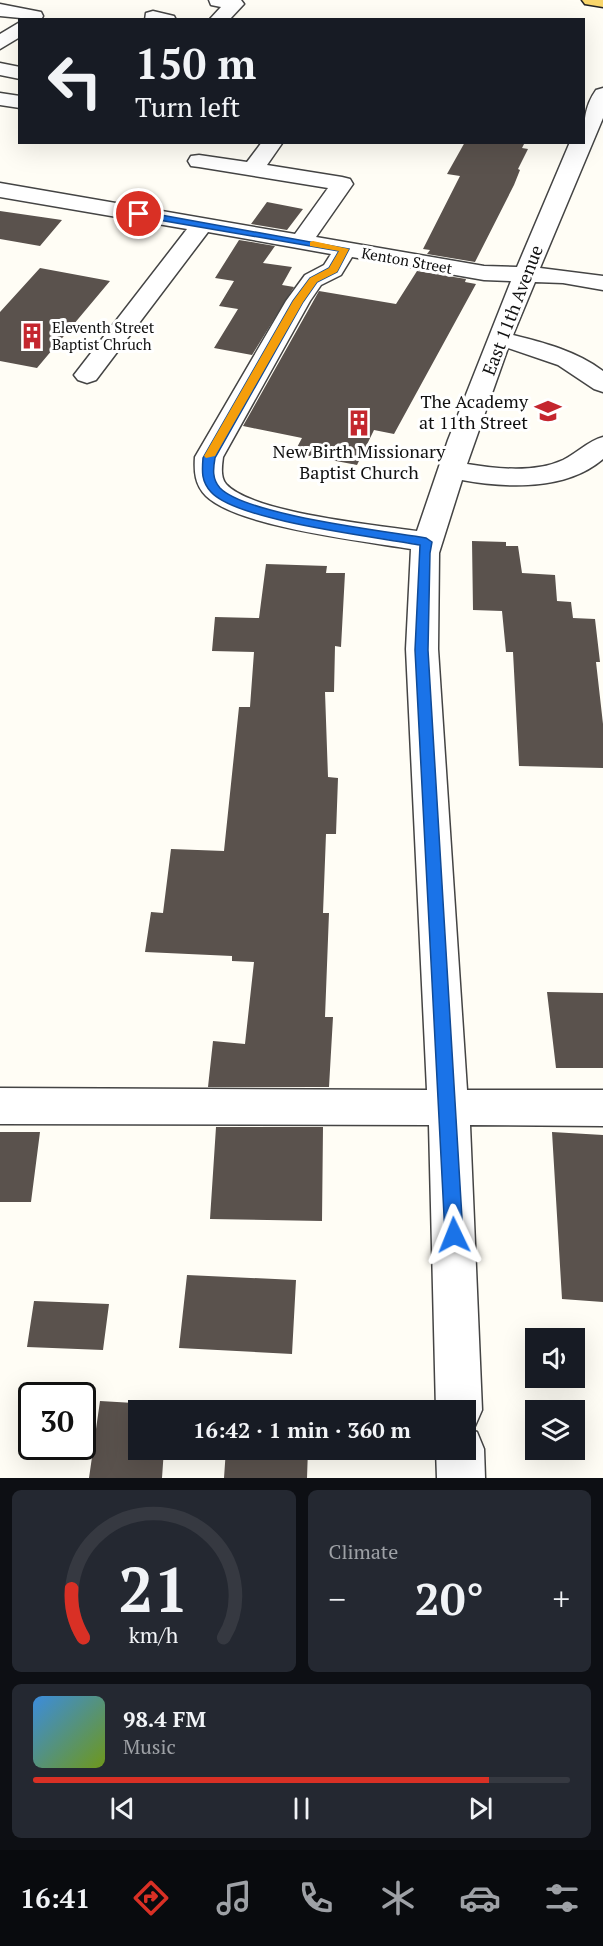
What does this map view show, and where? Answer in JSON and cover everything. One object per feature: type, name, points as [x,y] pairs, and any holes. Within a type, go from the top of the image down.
[{"type":"main road","points":[[591,0],[603,2]]},
{"type":"street","points":[[212,0],[235,3],[220,18]]},
{"type":"street","points":[[0,10],[22,18]]},
{"type":"street","points":[[0,43],[18,28]]},
{"type":"street","points":[[0,69],[18,73]]},
{"type":"street","points":[[0,99],[18,102]]},
{"type":"street","points":[[585,135],[597,102]]},
{"type":"street","points":[[253,169],[272,144]]},
{"type":"street","name":"East 11th Avenue","points":[[459,1400],[453,1191],[422,650],[424,553],[450,470],[499,339],[581,144]]},
{"type":"street","points":[[199,161],[342,184],[302,242]]},
{"type":"street","name":"Kenton Street","points":[[0,189],[484,273],[525,274],[603,283]]},
{"type":"street","points":[[87,375],[202,225]]},
{"type":"street","points":[[345,249],[333,270],[313,280],[298,301],[209,458],[207,475],[215,490],[229,500],[278,517],[426,542]]},
{"type":"street","points":[[499,339],[537,347],[572,361],[603,384]]},
{"type":"street","points":[[450,470],[490,478],[524,477],[562,469],[593,456],[603,445]]},
{"type":"street","points":[[0,1106],[603,1108]]},
{"type":"street","points":[[460,1460],[460,1478]]},
{"type":"building","points":[[464,144],[524,144],[522,148],[528,149],[518,169],[520,170],[514,185],[475,262],[427,254],[430,250],[423,249],[460,176],[447,174]]},
{"type":"building","points":[[267,202],[303,209],[287,230],[251,224]]},
{"type":"building","points":[[0,211],[62,220],[40,246],[0,239]]},
{"type":"building","points":[[239,240],[275,246],[263,263],[292,267],[282,285],[294,287],[252,355],[214,348],[238,309],[219,306],[234,281],[215,278]]},
{"type":"building","name":"Eleventh Street Baptist Chruch","points":[[40,268],[110,281],[37,368],[0,361],[0,312]]},
{"type":"building","points":[[417,271],[466,279],[465,282],[476,284],[394,434],[374,430],[357,465],[294,453],[302,438],[243,426],[319,291],[396,304]]},
{"type":"building","points":[[472,541],[506,542],[506,546],[518,546],[522,573],[555,575],[557,601],[571,602],[573,618],[595,619],[600,662],[596,662],[603,724],[603,768],[519,766],[513,652],[506,652],[502,611],[473,610]]},
{"type":"building","points":[[266,564],[327,566],[326,573],[345,573],[341,647],[335,646],[334,692],[325,692],[328,777],[338,778],[336,834],[326,834],[323,913],[329,913],[325,1017],[333,1017],[329,1087],[208,1087],[213,1041],[245,1044],[254,962],[232,961],[232,956],[145,952],[151,912],[163,913],[171,849],[224,851],[239,707],[250,707],[254,652],[212,651],[215,617],[259,618]]},
{"type":"building","points":[[547,992],[603,993],[603,1068],[556,1068]]},
{"type":"building","points":[[216,1127],[323,1127],[322,1221],[210,1219]]},
{"type":"building","points":[[0,1132],[40,1132],[31,1202],[0,1202]]},
{"type":"building","points":[[552,1132],[603,1135],[603,1302],[562,1299]]},
{"type":"building","points":[[187,1275],[296,1280],[292,1354],[179,1348]]},
{"type":"building","points":[[34,1301],[109,1304],[103,1350],[27,1347]]},
{"type":"building","points":[[100,1401],[128,1403],[128,1460],[163,1460],[162,1478],[89,1478],[92,1460],[96,1460],[96,1429]]},
{"type":"building","points":[[225,1460],[308,1460],[307,1478],[224,1478]]},
{"type":"slow traffic","points":[[210,456],[298,301],[313,280],[333,270],[345,249],[313,244]]},
{"type":"place","name":"Eleventh Street Baptist Chruch","points":[[32,336]]},
{"type":"place","name":"The Academy at 11th Street","points":[[548,411]]},
{"type":"place","name":"New Birth Missionary Baptist Church","points":[[359,423]]},
{"type":"route","points":[[139,214],[345,249],[333,270],[313,280],[298,301],[209,458],[207,475],[215,490],[229,500],[278,517],[426,542],[422,650],[454,1235]]}]
